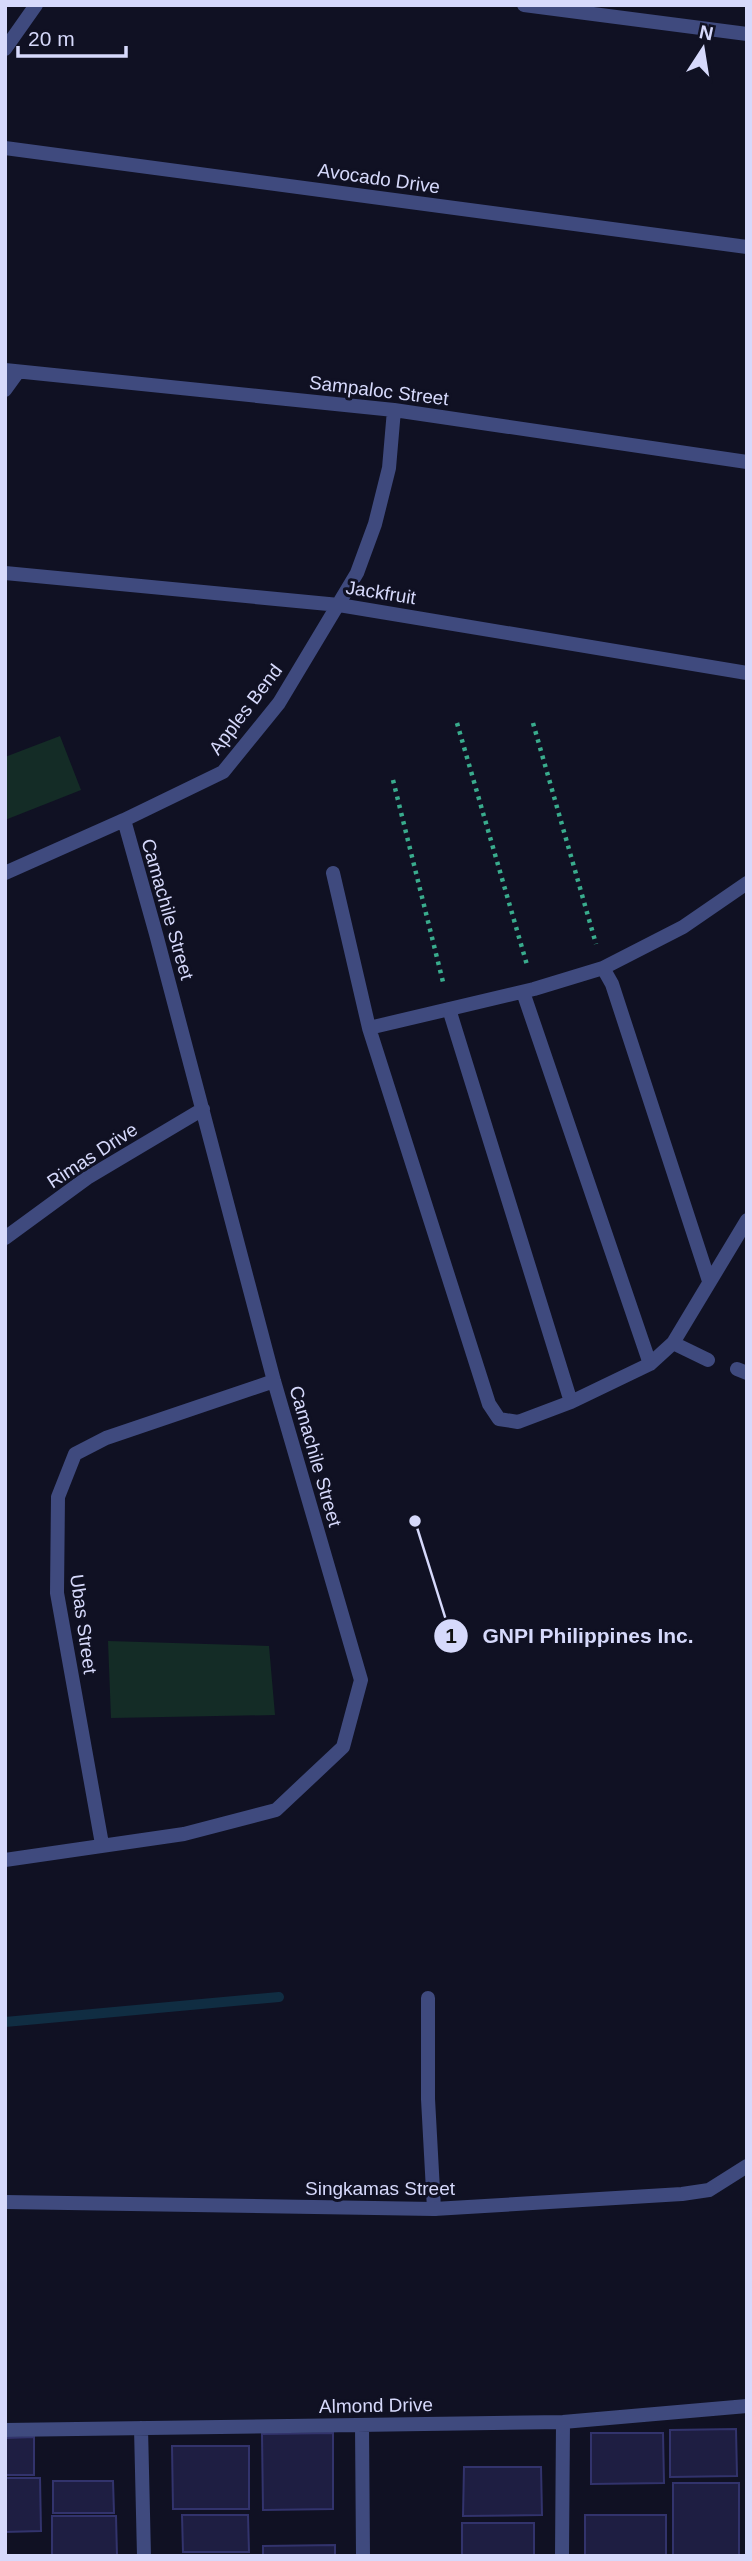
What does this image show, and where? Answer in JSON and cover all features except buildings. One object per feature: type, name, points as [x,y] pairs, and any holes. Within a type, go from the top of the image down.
[{"type":"street","points":[[5,49],[36,5]]},
{"type":"street","points":[[524,5],[747,34]]},
{"type":"street","name":"Avocado Drive","points":[[5,148],[747,247]]},
{"type":"street","points":[[5,390],[12,371]]},
{"type":"street","name":"Sampaloc Street","points":[[12,371],[394,410],[747,462]]},
{"type":"street","name":"Apples Bend","points":[[5,873],[223,772],[279,703],[357,573],[375,524],[389,468],[394,410]]},
{"type":"street","name":"Jackfruit","points":[[5,573],[339,604],[747,673]]},
{"type":"street","name":"Camachile Street","points":[[5,1860],[184,1834],[276,1810],[343,1747],[362,1680],[274,1381],[124,820]]},
{"type":"street","points":[[333,873],[369,1028],[489,1404],[499,1419],[518,1422],[570,1402],[650,1364],[673,1343],[747,1220]]},
{"type":"street","points":[[369,1028],[529,991],[603,968],[683,927],[747,883]]},
{"type":"street","points":[[603,968],[612,984],[709,1281]]},
{"type":"street","points":[[529,991],[650,1364]]},
{"type":"street","points":[[449,1009],[570,1402]]},
{"type":"street","name":"Rimas Drive","points":[[5,1238],[87,1178],[203,1109]]},
{"type":"street","points":[[673,1343],[708,1360]]},
{"type":"street","name":"Ubas Street","points":[[102,1844],[57,1593],[58,1497],[75,1454],[106,1438],[274,1381]]},
{"type":"street","points":[[428,1997],[428,2099],[435,2209]]},
{"type":"street","name":"Singkamas Street","points":[[5,2202],[435,2209],[682,2194],[709,2190],[747,2166]]},
{"type":"street","name":"Almond Drive","points":[[5,2430],[563,2422],[747,2406]]},
{"type":"street","points":[[562,2556],[563,2422]]},
{"type":"street","points":[[362,2425],[362,2556]]},
{"type":"street","points":[[141,2428],[144,2556]]},
{"type":"path","points":[[457,723],[529,991]]},
{"type":"path","points":[[533,723],[603,968]]},
{"type":"path","points":[[393,780],[449,1009]]},
{"type":"green space","points":[[60,736],[81,790],[5,820],[5,757]]},
{"type":"green space","points":[[108,1641],[269,1646],[275,1715],[111,1718]]},
{"type":"waterway","points":[[5,2022],[279,1997]]},
{"type":"place","name":"GNPI Philippines Inc.","points":[[415,1521]]}]
